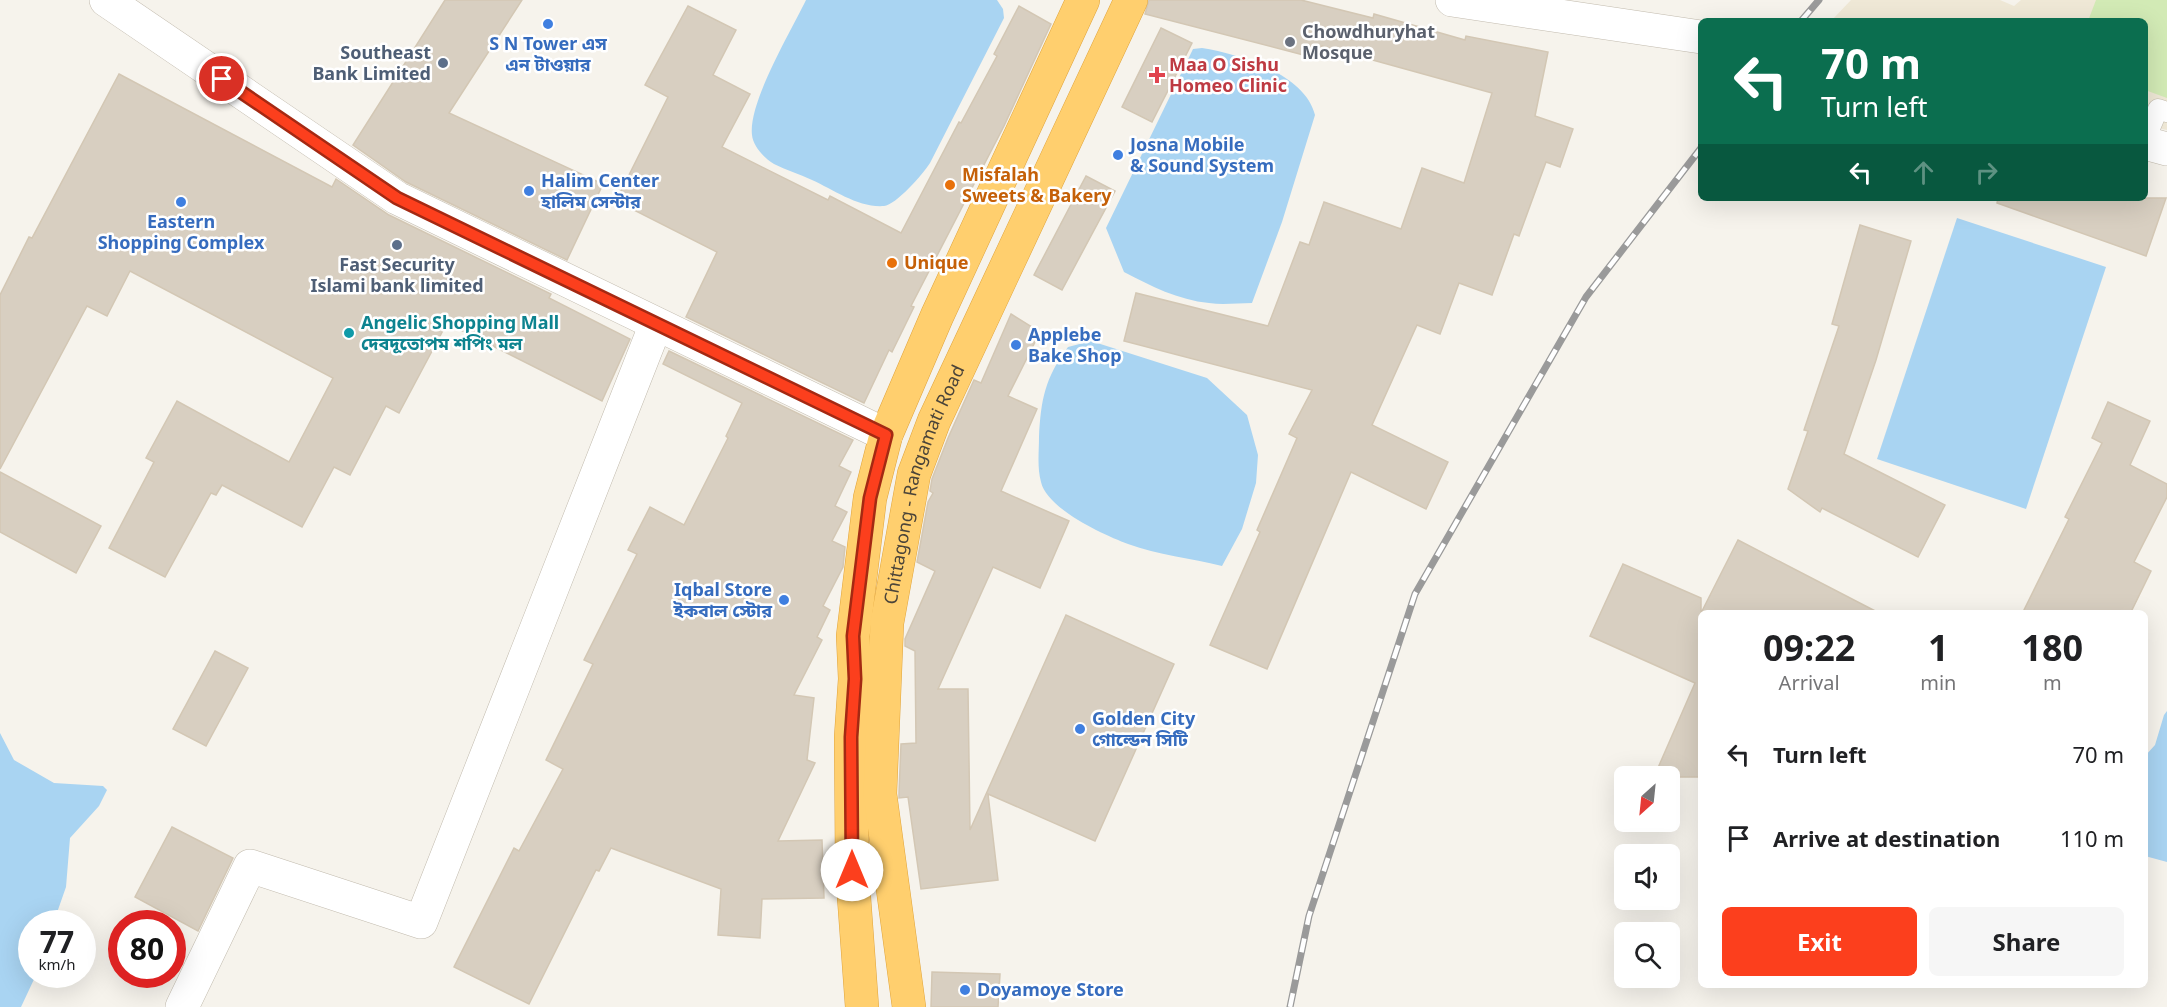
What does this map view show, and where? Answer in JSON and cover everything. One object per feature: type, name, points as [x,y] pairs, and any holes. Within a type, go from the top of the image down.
[{"type":"highway","name":"Chittagong - Rangamati Road","points":[[862,1007],[852,870],[851,737],[855,679],[853,636],[870,498],[886,435],[942,305],[1083,0]]},
{"type":"highway","name":"Chittagong - Rangamati Road","points":[[909,1007],[880,794],[887,623],[914,474],[934,421],[1131,0]]},
{"type":"street","points":[[106,0],[397,198],[886,435]]},
{"type":"street","points":[[1452,0],[1698,37]]},
{"type":"street","points":[[2148,142],[2167,149]]},
{"type":"street","points":[[182,1007],[250,866],[421,922],[657,324]]},
{"type":"lane","points":[[2148,134],[2158,109],[2167,112]]},
{"type":"shaded area","points":[[1851,0],[2000,0],[2014,6],[2021,0],[2167,0],[2167,130],[2148,126],[2148,18],[1834,18]]},
{"type":"green space","points":[[2096,0],[2167,0],[2167,98],[2148,91],[2148,18],[2089,18]]},
{"type":"water","points":[[806,0],[997,0],[1003,9],[1004,18],[930,163],[909,188],[884,206],[865,204],[847,198],[774,164],[754,143],[753,121],[763,86]]},
{"type":"water","points":[[1202,48],[1234,55],[1269,68],[1285,77],[1309,101],[1315,115],[1282,222],[1252,303],[1220,304],[1186,299],[1165,292],[1124,272],[1106,228],[1193,49]]},
{"type":"water","points":[[1957,218],[2106,267],[2026,509],[1877,459]]},
{"type":"water","points":[[1091,341],[1207,378],[1247,415],[1258,455],[1256,483],[1242,529],[1222,566],[1151,551],[1118,540],[1078,520],[1054,502],[1045,492],[1038,460],[1043,400],[1049,379],[1068,347]]},
{"type":"water","points":[[2167,711],[2167,862],[2148,857],[2148,753],[2155,745]]},
{"type":"water","points":[[0,733],[14,760],[54,783],[103,786],[107,790],[99,806],[70,838],[66,887],[58,910],[18,910],[18,988],[30,988],[21,1007],[0,1007]]},
{"type":"building","points":[[445,0],[522,0],[449,113],[603,184],[567,260],[406,182],[353,145]]},
{"type":"building","points":[[1149,0],[1301,0],[1373,18],[1374,14],[1465,40],[1466,36],[1548,52],[1535,116],[1573,129],[1560,167],[1546,162],[1519,236],[1514,234],[1492,295],[1459,283],[1440,334],[1417,325],[1372,425],[1448,462],[1426,509],[1351,472],[1267,669],[1210,645],[1260,532],[1257,530],[1297,438],[1289,434],[1312,390],[1124,341],[1136,293],[1268,326],[1300,242],[1309,245],[1324,202],[1401,229],[1422,168],[1464,183],[1492,93],[1322,46],[1319,59],[1145,14]]},
{"type":"building","points":[[688,6],[736,30],[713,75],[750,94],[722,147],[828,200],[830,196],[901,233],[959,122],[961,123],[997,56],[994,54],[1019,6],[1051,24],[1004,126],[911,306],[914,307],[892,352],[889,350],[864,403],[686,317],[717,252],[616,201],[668,97],[645,85]]},
{"type":"building","name":"Maa O Sishu Homeo Clinic","points":[[1161,28],[1192,43],[1152,122],[1122,107]]},
{"type":"building","points":[[119,74],[332,187],[336,179],[389,215],[551,294],[549,298],[630,339],[602,401],[447,323],[399,413],[386,406],[350,475],[334,467],[302,527],[222,485],[216,495],[211,493],[165,577],[109,548],[154,462],[146,458],[177,401],[289,462],[333,378],[130,271],[107,316],[87,306],[0,469],[0,295],[29,237],[32,238]]},
{"type":"building","points":[[1086,176],[1115,191],[1062,290],[1034,275]]},
{"type":"building","points":[[2148,198],[2166,198],[2146,256],[1997,203],[1997,201],[2148,201]]},
{"type":"building","points":[[1860,225],[1911,241],[1876,360],[1844,454],[1945,505],[1918,557],[1822,508],[1820,512],[1788,489],[1808,431],[1804,430],[1839,326],[1832,324]]},
{"type":"building","points":[[1011,314],[1040,332],[1008,396],[1037,409],[1001,491],[1069,521],[1040,588],[993,567],[938,689],[968,689],[970,830],[1066,615],[1174,664],[1095,841],[988,794],[998,880],[921,889],[908,797],[899,798],[901,744],[916,743],[915,651],[905,646],[905,639],[935,571],[917,562],[928,502],[933,493],[930,491],[932,479],[974,380],[981,383]]},
{"type":"building","points":[[669,351],[853,440],[839,466],[851,472],[835,506],[847,512],[832,541],[845,547],[843,567],[823,606],[830,610],[817,637],[822,640],[794,695],[814,698],[807,760],[815,763],[778,841],[822,840],[824,898],[762,899],[760,938],[718,935],[721,889],[611,848],[599,871],[596,870],[529,1004],[454,967],[514,848],[519,851],[563,769],[546,760],[593,664],[584,660],[637,554],[628,550],[650,507],[684,525],[728,438],[726,436],[742,403],[663,364]]},
{"type":"building","points":[[2108,402],[2150,421],[2130,465],[2167,484],[2167,497],[2134,562],[2151,571],[2132,610],[2024,610],[2069,519],[2065,517],[2102,443],[2092,438]]},
{"type":"building","points":[[0,472],[101,526],[76,573],[0,532]]},
{"type":"building","points":[[1738,540],[1873,610],[1703,610]]},
{"type":"building","points":[[1623,564],[1701,598],[1701,610],[1698,610],[1698,777],[1680,777],[1680,766],[1659,766],[1695,683],[1590,636]]},
{"type":"building","points":[[215,651],[248,668],[206,746],[173,729]]},
{"type":"building","points":[[172,827],[233,858],[198,931],[186,925],[186,910],[159,910],[135,897]]},
{"type":"building","name":"Doyamoye Store","points":[[932,972],[1000,974],[998,1007],[931,1007]]},
{"type":"railway","points":[[1804,18],[1819,0]]},
{"type":"railway","points":[[1290,1007],[1309,916],[1415,594],[1586,297],[1698,152]]},
{"type":"place","name":"S N Tower এস এন টাওয়ার","points":[[548,24]]},
{"type":"place","name":"Chowdhuryhat Mosque","points":[[1290,42]]},
{"type":"place","name":"Southeast Bank Limited","points":[[443,63]]},
{"type":"place","name":"Maa O Sishu Homeo Clinic","points":[[1157,75]]},
{"type":"place","name":"Josna Mobile & Sound System","points":[[1118,155]]},
{"type":"place","name":"Misfalah Sweets & Bakery","points":[[950,185]]},
{"type":"place","name":"Halim Center হালিম সেন্টার","points":[[529,191]]},
{"type":"place","name":"Eastern Shopping Complex","points":[[181,202]]},
{"type":"place","name":"Fast Security Islami bank limited","points":[[397,245]]},
{"type":"place","name":"Unique","points":[[892,263]]},
{"type":"place","name":"Angelic Shopping Mall দেবদূতোপম শপিং মল","points":[[349,333]]},
{"type":"place","name":"Applebe Bake Shop","points":[[1016,345]]},
{"type":"place","name":"Iqbal Store ইকবাল স্টোর","points":[[784,600]]},
{"type":"place","name":"Golden City গোল্ডেন সিটি","points":[[1080,729]]},
{"type":"place","name":"Doyamoye Store","points":[[965,990]]},
{"type":"route","points":[[222,79],[397,198],[886,435],[870,498],[853,636],[855,679],[851,737],[852,870]]}]
